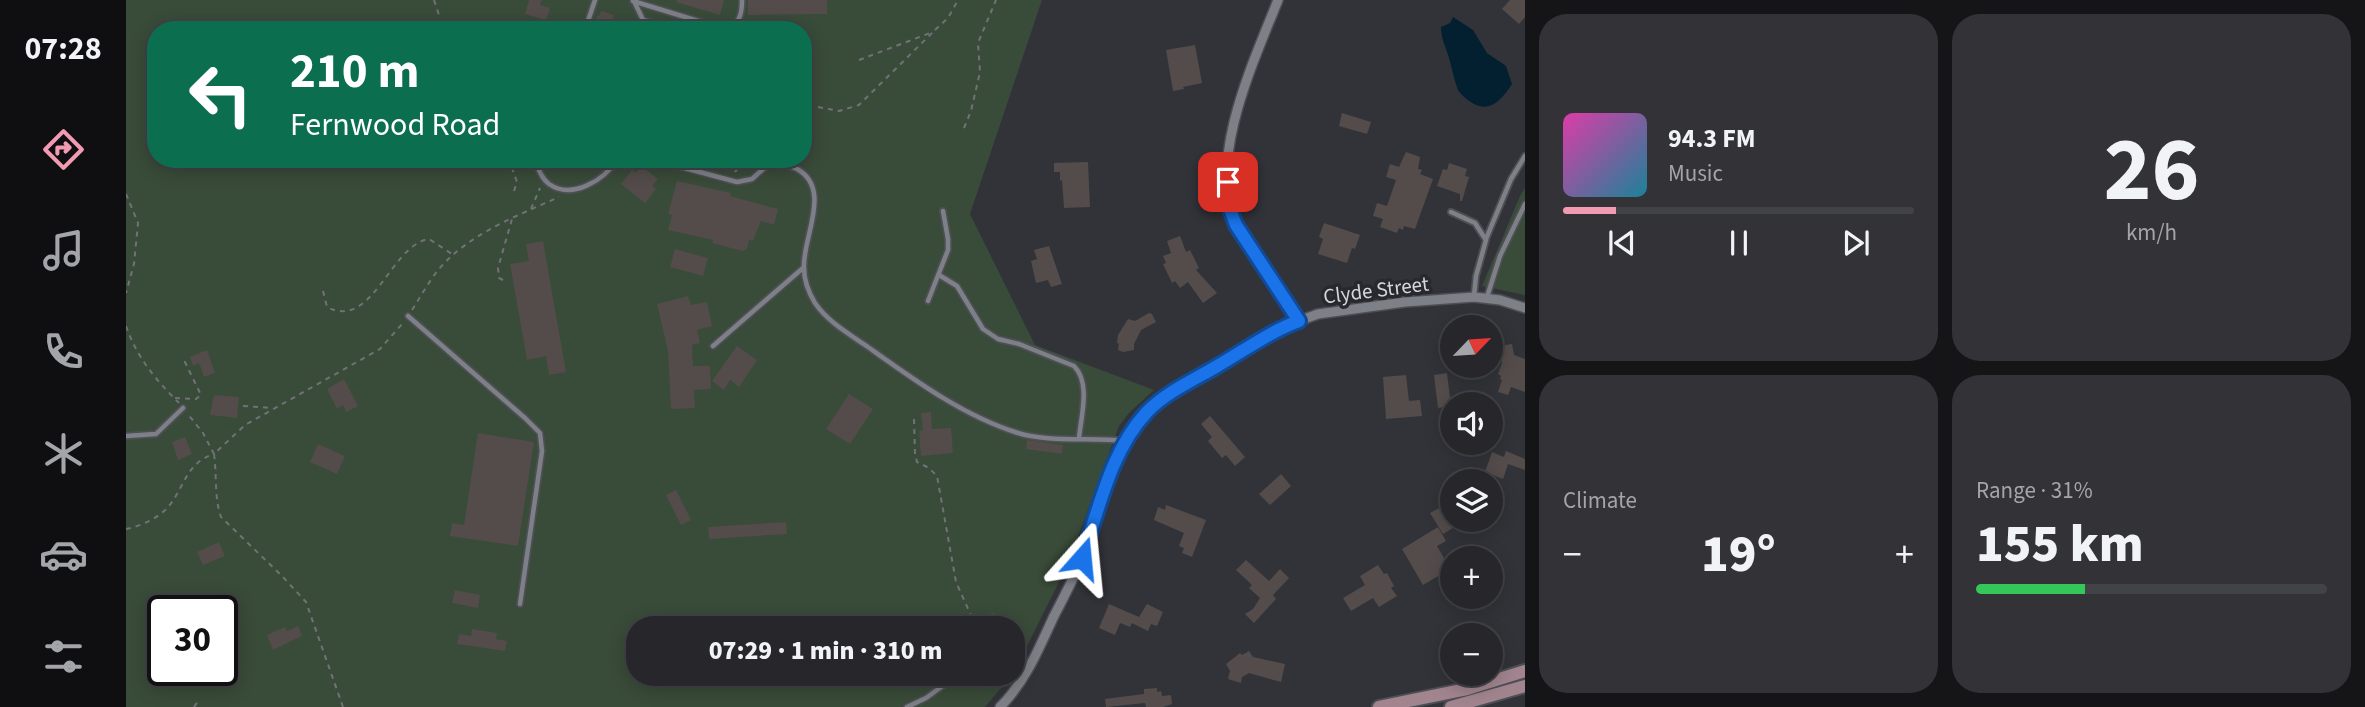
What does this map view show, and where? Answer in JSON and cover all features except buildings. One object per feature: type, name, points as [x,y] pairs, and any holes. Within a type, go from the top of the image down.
[{"type":"main road","points":[[1379,707],[1467,689],[1525,671]]},
{"type":"main road","points":[[1451,707],[1525,686]]},
{"type":"street","points":[[1278,0],[1250,70],[1234,123],[1229,145],[1227,201],[1236,225],[1299,321]]},
{"type":"street","name":"Clyde Street","points":[[1025,676],[1082,558],[1107,482],[1125,441],[1147,412],[1163,399],[1285,326],[1318,314],[1405,302],[1474,297],[1525,307]]},
{"type":"street","name":"Clyde Street","points":[[1000,707],[1019,686]]},
{"type":"street","name":"Clyde Street","points":[[1012,707],[1015,692]]},
{"type":"lane","points":[[588,21],[595,0]]},
{"type":"lane","points":[[632,0],[643,20],[646,21]]},
{"type":"lane","points":[[632,0],[698,21]]},
{"type":"lane","points":[[738,21],[742,13],[742,0]]},
{"type":"lane","points":[[1474,297],[1476,276],[1486,240],[1511,179],[1525,156]]},
{"type":"lane","points":[[538,168],[542,177],[558,188],[577,189],[606,174],[610,168]]},
{"type":"lane","points":[[684,168],[743,182],[752,179],[763,168]]},
{"type":"lane","points":[[794,168],[808,180],[814,193],[814,211],[803,267],[811,294],[829,318],[932,389],[973,413],[1015,432],[1032,436],[1125,441]]},
{"type":"lane","points":[[1487,298],[1500,256],[1525,204]]},
{"type":"lane","points":[[928,301],[948,250],[943,211]]},
{"type":"lane","points":[[1451,212],[1475,223],[1486,240]]},
{"type":"lane","points":[[713,346],[803,267]]},
{"type":"lane","points":[[939,275],[957,286],[983,329],[998,339],[1019,344],[1074,366],[1079,372],[1083,388],[1079,438]]},
{"type":"lane","points":[[408,316],[540,433],[542,451],[520,604]]},
{"type":"lane","points":[[126,436],[156,434],[183,408]]},
{"type":"lane","points":[[907,707],[942,686]]},
{"type":"path","points":[[434,0],[441,21]]},
{"type":"path","points":[[818,107],[839,111],[859,105],[948,18],[958,0]]},
{"type":"path","points":[[964,128],[980,72],[978,43],[996,0]]},
{"type":"path","points":[[859,60],[934,32]]},
{"type":"path","points":[[512,168],[517,182],[514,191]]},
{"type":"path","points":[[731,181],[739,168]]},
{"type":"path","points":[[530,211],[538,195],[542,177]]},
{"type":"path","points":[[126,529],[144,524],[160,514],[168,507],[184,478],[203,458],[214,454],[245,425],[380,349],[408,316],[437,271],[463,245],[577,189]]},
{"type":"path","points":[[126,194],[127,202],[138,223],[134,264],[126,293]]},
{"type":"path","points":[[503,280],[499,278],[498,268],[512,219]]},
{"type":"path","points":[[323,290],[327,307],[336,312],[347,311],[368,299],[403,255],[421,240],[429,239],[453,255]]},
{"type":"path","points":[[126,326],[133,346],[148,369],[203,433],[214,454],[216,504],[221,517],[306,603],[343,707]]},
{"type":"path","points":[[174,398],[196,399],[201,395],[183,358]]},
{"type":"path","points":[[243,406],[274,408]]},
{"type":"path","points":[[915,419],[917,462],[937,476],[956,582],[971,616]]},
{"type":"path","points":[[194,707],[199,701]]},
{"type":"green space","points":[[126,0],[1042,0],[970,214],[1035,345],[1154,390],[1119,426],[1068,564],[1025,650],[1025,616],[626,616],[626,686],[1003,686],[985,707],[126,707]]},
{"type":"green space","points":[[1525,188],[1525,295],[1482,286],[1520,196]]},
{"type":"water","points":[[1453,17],[1473,30],[1487,53],[1506,66],[1512,84],[1496,103],[1486,107],[1474,104],[1458,90],[1441,31],[1441,27],[1450,23]]},
{"type":"route","points":[[1082,558],[1107,482],[1125,441],[1147,412],[1163,399],[1239,353],[1285,326],[1299,321],[1236,225],[1227,201],[1228,182]]}]
